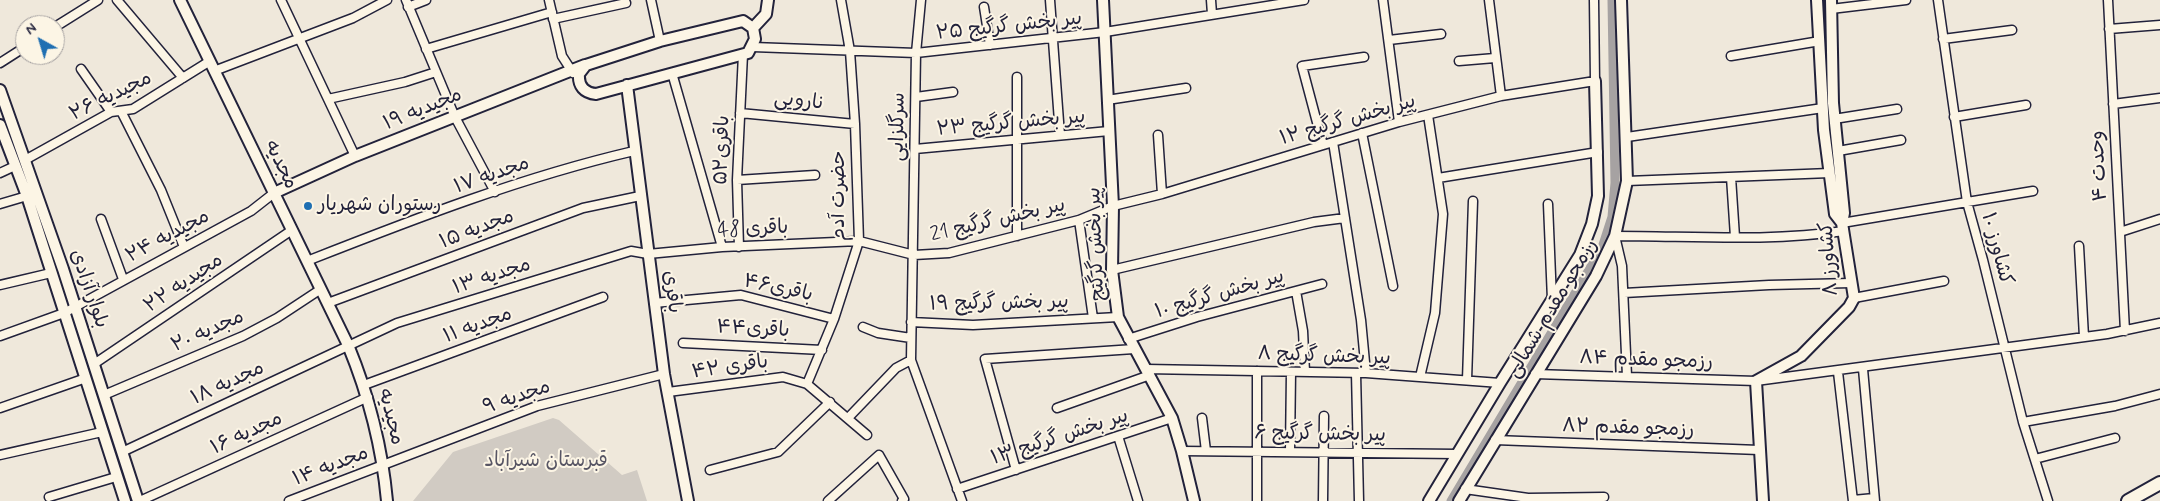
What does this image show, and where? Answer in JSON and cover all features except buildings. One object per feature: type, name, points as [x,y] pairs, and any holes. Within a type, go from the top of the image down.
[{"type":"main road","points":[[2128,501],[2149,496],[2160,484]]},
{"type":"street","points":[[65,21],[98,0]]},
{"type":"street","points":[[117,0],[183,78]]},
{"type":"street","name":"مجدیه","points":[[180,0],[348,345]]},
{"type":"street","points":[[281,0],[355,156]]},
{"type":"street","name":"مجیدیه ۲۶","points":[[25,160],[111,112],[132,109],[183,78],[212,66],[299,38],[353,18],[387,0]]},
{"type":"street","points":[[426,0],[407,4],[455,116],[495,192]]},
{"type":"street","points":[[549,0],[562,56],[585,91],[590,93],[748,53],[753,47],[755,39],[753,28],[766,14],[768,0]]},
{"type":"street","points":[[651,0],[660,41]]},
{"type":"street","name":"حضرت آدم","points":[[807,384],[834,318],[859,241],[856,124],[850,51],[841,0]]},
{"type":"street","name":"سرگلزایی","points":[[911,360],[916,54],[921,0]]},
{"type":"street","points":[[1050,0],[1051,38],[1060,135]]},
{"type":"street","name":"پیر بخش گرگیج","points":[[1103,0],[1113,206],[1112,270],[1118,317],[1128,339],[1172,418],[1194,501]]},
{"type":"street","points":[[1211,0],[1212,14]]},
{"type":"street","name":"پیر بخش گرگیج ۲۵","points":[[753,47],[916,54],[1105,32],[1304,0]]},
{"type":"street","points":[[1383,0],[1399,122]]},
{"type":"street","points":[[1488,0],[1501,96]]},
{"type":"street","points":[[1429,501],[1580,255],[1592,224],[1598,196],[1594,0]]},
{"type":"street","name":"رزمجو مقدم شمالی","points":[[1459,501],[1596,276],[1616,236],[1627,182],[1621,0]]},
{"type":"street","points":[[1627,182],[1835,173],[1823,108],[1817,0]]},
{"type":"street","points":[[1831,4],[1906,0]]},
{"type":"street","name":"کشاورز ۱۰","points":[[1938,0],[1967,202],[1984,260],[2023,422],[2048,501]]},
{"type":"street","name":"وحدت ۴","points":[[2108,0],[2124,331]]},
{"type":"street","points":[[426,49],[552,16],[626,3]]},
{"type":"street","name":"کشاورز ۸","points":[[1756,382],[1801,356],[1848,307],[1854,298],[1843,227],[1844,213],[1835,173],[1838,151],[1834,119],[1831,4]]},
{"type":"street","points":[[984,7],[990,45]]},
{"type":"street","name":"مجیدیه ۱۹","points":[[274,193],[355,156],[586,65],[660,41],[743,21],[753,28]]},
{"type":"street","points":[[2109,29],[2160,25]]},
{"type":"street","points":[[1943,39],[2012,30]]},
{"type":"street","points":[[1388,40],[1441,34]]},
{"type":"street","points":[[1730,56],[1820,40]]},
{"type":"street","points":[[0,62],[15,53]]},
{"type":"street","name":"باقری۵۲","points":[[739,247],[737,180],[743,54]]},
{"type":"street","points":[[1323,144],[1302,66],[1364,56]]},
{"type":"street","points":[[1459,61],[1495,58]]},
{"type":"street","points":[[578,80],[582,69],[586,65]]},
{"type":"street","points":[[81,69],[111,112]]},
{"type":"street","points":[[328,99],[405,82],[436,72]]},
{"type":"street","points":[[672,73],[722,247]]},
{"type":"street","points":[[1017,77],[1017,236]]},
{"type":"street","name":"پیر بخش گرگیج ۱۲","points":[[1113,206],[1162,194],[1399,122],[1501,96],[1595,81]]},
{"type":"street","name":"باقری","points":[[627,85],[664,374],[688,501]]},
{"type":"street","points":[[1108,100],[1186,88]]},
{"type":"street","name":"بلوار آزادی","points":[[0,90],[75,307],[132,485],[139,501]]},
{"type":"street","points":[[916,97],[953,92]]},
{"type":"street","points":[[2113,104],[2160,98]]},
{"type":"street","points":[[1954,117],[2026,105]]},
{"type":"street","points":[[1627,137],[1823,108]]},
{"type":"street","points":[[1834,119],[1898,109]]},
{"type":"street","points":[[121,111],[161,190],[184,247]]},
{"type":"street","name":"نارویی","points":[[740,113],[856,124]]},
{"type":"street","points":[[1420,377],[1435,313],[1443,214],[1428,115]]},
{"type":"street","name":"بلوار آزادی","points":[[0,125],[27,196],[116,476],[126,501]]},
{"type":"street","name":"پیر بخش گرگیج ۲۳","points":[[915,149],[1109,131]]},
{"type":"street","points":[[1362,133],[1393,286]]},
{"type":"street","points":[[1158,135],[1162,194]]},
{"type":"street","points":[[1838,151],[1901,140]]},
{"type":"street","points":[[1333,142],[1361,320],[1366,373]]},
{"type":"street","name":"مجدیه ۱۷","points":[[307,261],[399,225],[570,166],[634,151]]},
{"type":"street","points":[[1438,178],[1598,152]]},
{"type":"street","points":[[0,173],[25,160]]},
{"type":"street","points":[[737,180],[815,175]]},
{"type":"street","points":[[1731,177],[1735,237]]},
{"type":"street","points":[[1628,376],[1622,266],[1616,236],[1803,237],[1967,202],[2033,191]]},
{"type":"street","name":"مجیدیه ۲۴","points":[[0,336],[64,313],[123,279],[251,211],[274,193]]},
{"type":"street","points":[[0,204],[27,196]]},
{"type":"street","name":"مجدیه ۱۵","points":[[328,303],[583,208],[640,196]]},
{"type":"street","points":[[1467,380],[1473,201]]},
{"type":"street","points":[[1548,204],[1552,300]]},
{"type":"street","name":"پیر بخش گرگیج 21","points":[[859,241],[914,255],[949,254],[1078,220],[1113,206]]},
{"type":"street","points":[[1112,270],[1314,222],[1345,218]]},
{"type":"street","points":[[101,219],[123,279]]},
{"type":"street","points":[[2120,232],[2160,219]]},
{"type":"street","points":[[1078,220],[1092,318]]},
{"type":"street","name":"مجیدیه ۲۲","points":[[94,364],[292,230]]},
{"type":"street","name":"باقری 48","points":[[648,254],[722,247],[859,241]]},
{"type":"street","points":[[2079,246],[2084,337]]},
{"type":"street","name":"مجدیه ۱۳","points":[[348,345],[398,323],[588,263],[631,251],[648,254]]},
{"type":"street","points":[[0,285],[62,269]]},
{"type":"street","points":[[1854,298],[1944,281]]},
{"type":"street","points":[[1624,293],[1769,285],[1851,283]]},
{"type":"street","name":"پیر بخش گرگیج ۱۰","points":[[1128,339],[1197,317],[1322,284]]},
{"type":"street","name":"مجدیه ۲۰","points":[[104,395],[243,336],[276,318],[320,288]]},
{"type":"street","points":[[1296,291],[1303,330],[1306,372]]},
{"type":"street","name":"باقری۴۶","points":[[654,303],[741,295],[834,318]]},
{"type":"street","name":"مجدیه ۱۱","points":[[364,385],[603,297]]},
{"type":"street","name":"پیر بخش گرگیج ۱۹","points":[[911,322],[973,325],[1118,317]]},
{"type":"street","name":"رزمجو مقدم ۸۴","points":[[1535,374],[1756,382],[1863,369],[2124,331],[2160,324]]},
{"type":"street","points":[[863,327],[878,333],[911,338]]},
{"type":"street","name":"باقری۴۴","points":[[684,343],[822,350]]},
{"type":"street","name":"مجیدیه","points":[[348,345],[368,397],[384,464],[388,501]]},
{"type":"street","name":"مجدیه ۱۸","points":[[122,452],[348,345]]},
{"type":"street","points":[[1016,470],[985,359],[1134,349]]},
{"type":"street","points":[[848,418],[896,368],[911,360],[962,501]]},
{"type":"street","points":[[1838,372],[1853,500],[1875,499],[1863,369]]},
{"type":"street","points":[[1257,371],[1259,451],[1257,501]]},
{"type":"street","points":[[1057,408],[1148,372]]},
{"type":"street","name":"پیر بخش گرگیج ۸","points":[[1148,372],[1366,373],[1500,383]]},
{"type":"street","points":[[1290,451],[1291,372]]},
{"type":"street","points":[[1356,373],[1360,501]]},
{"type":"street","name":"مجدیه ۹","points":[[384,464],[537,406],[664,374]]},
{"type":"street","name":"باقری ۴۲","points":[[668,392],[783,377],[807,384],[867,435]]},
{"type":"street","points":[[0,408],[86,378]]},
{"type":"street","points":[[1756,382],[1762,501]]},
{"type":"street","points":[[2023,422],[2115,406],[2160,394]]},
{"type":"street","name":"مجدیه ۱۶","points":[[139,501],[368,397]]},
{"type":"street","points":[[710,470],[778,452],[830,402]]},
{"type":"street","points":[[1323,501],[1324,416]]},
{"type":"street","name":"پیر بخش گرگیج ۱۳","points":[[958,489],[1172,418]]},
{"type":"street","points":[[1202,418],[1206,451]]},
{"type":"street","points":[[0,455],[102,432]]},
{"type":"street","points":[[1118,436],[1138,501]]},
{"type":"street","points":[[2035,459],[2115,438]]},
{"type":"street","name":"رزمجو مقدم ۸۲","points":[[1495,440],[1759,450]]},
{"type":"street","name":"پیر بخش گرگیج ۶","points":[[1182,451],[1358,451],[1458,454]]},
{"type":"street","points":[[828,501],[879,454],[904,499],[902,501]]},
{"type":"street","name":"مجدیه ۱۴","points":[[289,501],[384,464]]},
{"type":"street","points":[[49,497],[116,476]]},
{"type":"street","points":[[121,489],[132,485]]},
{"type":"street","points":[[1465,489],[1528,498],[1604,497]]},
{"type":"green space","name":"قبرستان شیرآباد","points":[[553,418],[559,420],[622,475],[637,470],[647,501],[413,501],[453,452]]},
{"type":"waterway","points":[[1451,501],[1602,248],[1612,217],[1615,183],[1612,0]]},
{"type":"place","name":"رستوران شهریار","points":[[308,206]]}]
